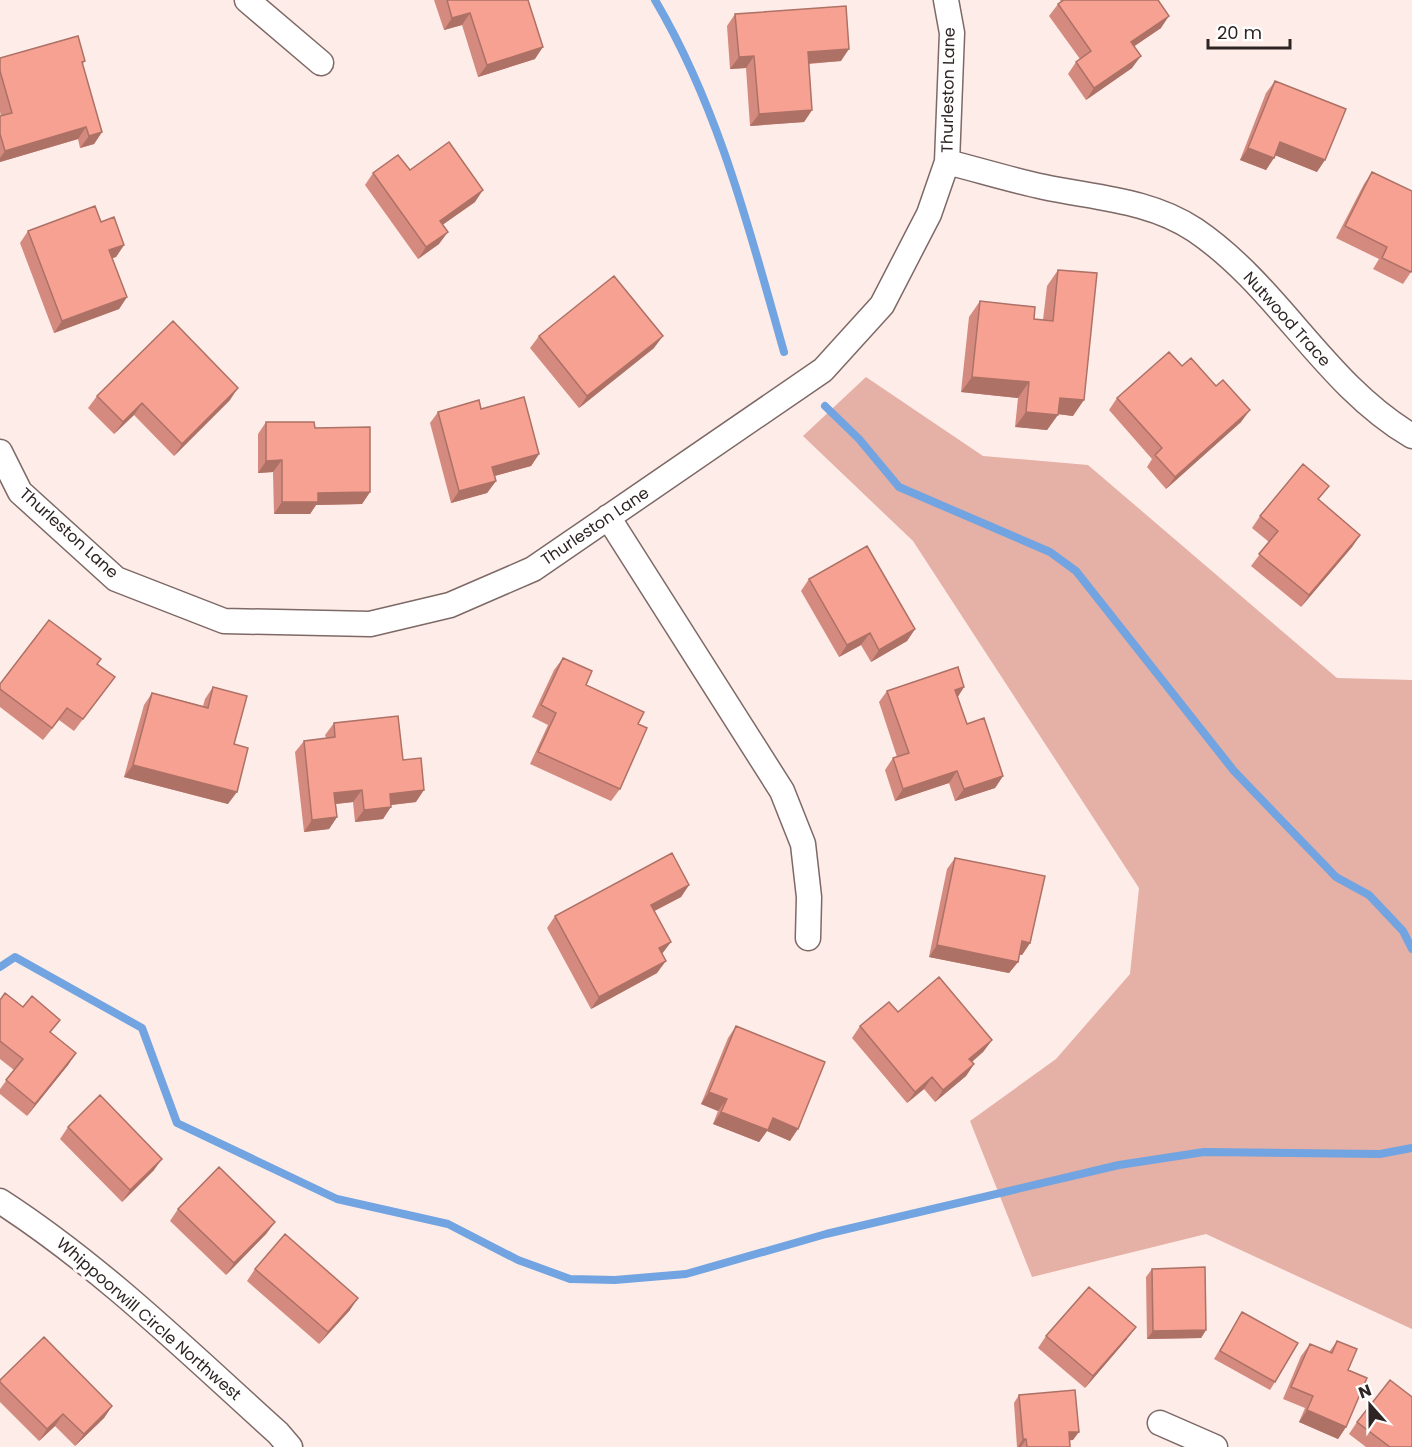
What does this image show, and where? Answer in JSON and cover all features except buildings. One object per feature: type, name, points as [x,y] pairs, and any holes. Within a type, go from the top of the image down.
[{"type":"street","points":[[247,0],[321,63]]},
{"type":"street","name":"Thurleston Lane","points":[[0,452],[20,492],[116,579],[224,621],[370,624],[450,605],[533,568],[823,370],[882,305],[929,214],[947,162],[952,33],[946,0]]},
{"type":"street","name":"Nutwood Trace","points":[[947,162],[1043,187],[1148,206],[1194,229],[1229,256],[1272,297],[1340,379],[1398,428],[1412,436]]},
{"type":"street","points":[[608,517],[782,791],[803,844],[809,897],[808,938]]},
{"type":"street","name":"Whippoorwill Circle Northwest","points":[[0,1201],[39,1226],[99,1272],[278,1433],[290,1447]]},
{"type":"street","points":[[1160,1423],[1215,1447]]},
{"type":"shaded area","points":[[866,377],[983,456],[1088,465],[1337,678],[1412,680],[1412,1329],[1206,1234],[1032,1277],[970,1121],[1056,1059],[1130,974],[1139,888],[913,541],[803,436]]},
{"type":"waterway","points":[[655,0],[678,41],[715,127],[745,216],[784,352]]},
{"type":"waterway","points":[[825,406],[859,439],[899,487],[1050,552],[1076,571],[1234,771],[1336,877],[1369,895],[1403,931],[1412,949]]},
{"type":"waterway","points":[[0,967],[15,957],[142,1028],[177,1123],[337,1199],[448,1224],[518,1260],[570,1279],[615,1280],[686,1274],[826,1234],[1119,1165],[1204,1152],[1380,1154],[1412,1148]]}]
